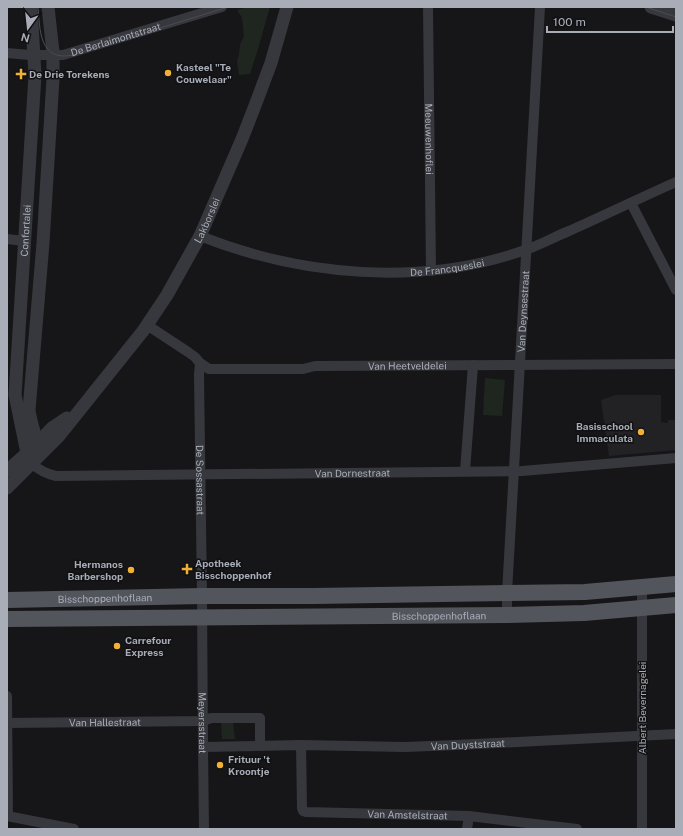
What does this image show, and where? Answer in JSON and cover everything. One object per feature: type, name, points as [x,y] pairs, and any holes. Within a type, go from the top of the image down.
[{"type":"main road","name":"Bisschoppenhoflaan","points":[[7,600],[202,596],[585,592],[676,584]]},
{"type":"main road","name":"Bisschoppenhoflaan","points":[[7,619],[507,615],[584,612],[676,605]]},
{"type":"street","name":"Confortalei","points":[[30,7],[35,75],[15,395],[16,399],[30,413],[34,453]]},
{"type":"street","name":"Confortalei","points":[[24,407],[44,243],[53,79],[53,55],[48,7]]},
{"type":"street","name":"De Berlaimontstraat","points":[[7,53],[63,55],[222,7]]},
{"type":"street","name":"Lakborslei","points":[[7,488],[52,428],[80,410],[128,349],[150,326],[167,295],[203,237],[271,64],[287,7]]},
{"type":"street","name":"Meeuwenhoflei","points":[[428,7],[431,271]]},
{"type":"street","name":"Van Deynsestraat","points":[[507,615],[540,7]]},
{"type":"street","points":[[651,7],[676,15]]},
{"type":"street","name":"De Francqueslei","points":[[203,237],[267,257],[317,268],[390,272],[431,271],[479,263],[526,250],[676,182]]},
{"type":"street","points":[[630,203],[676,290]]},
{"type":"street","points":[[7,240],[24,241]]},
{"type":"street","name":"Van Heetveldelei","points":[[150,326],[188,352],[209,369],[303,369],[315,366],[676,364]]},
{"type":"street","name":"De Sossastraat","points":[[200,363],[202,596]]},
{"type":"street","points":[[465,471],[473,365]]},
{"type":"street","name":"Lakborslei","points":[[8,466],[34,453]]},
{"type":"street","name":"Van Dornestraat","points":[[34,453],[39,470],[56,476],[514,471],[676,458]]},
{"type":"street","name":"Albert Bevernagelei","points":[[642,588],[642,829]]},
{"type":"street","points":[[202,596],[202,617]]},
{"type":"street","name":"Meyersstraat","points":[[202,617],[202,747],[204,829]]},
{"type":"street","points":[[7,696],[8,816],[74,829]]},
{"type":"street","points":[[203,721],[210,718],[260,718],[260,746]]},
{"type":"street","name":"Van Hallestraat","points":[[7,723],[203,721]]},
{"type":"street","name":"Van Duyststraat","points":[[202,747],[301,745],[405,747],[676,734]]},
{"type":"street","name":"Van Amstelstraat","points":[[301,745],[302,808],[303,811],[306,812],[468,816],[577,829]]},
{"type":"street","points":[[467,829],[468,816]]},
{"type":"shaded area","points":[[248,7],[270,7],[250,74],[239,75],[237,61],[240,45],[244,36],[242,18],[237,10]]},
{"type":"shaded area","points":[[485,378],[505,380],[502,416],[483,415]]},
{"type":"shaded area","name":"Basisschool Immaculata","points":[[616,395],[661,395],[661,422],[668,423],[668,420],[676,420],[676,450],[609,456],[601,400]]},
{"type":"shaded area","points":[[233,722],[235,739],[222,739],[221,723]]},
{"type":"tram line","points":[[38,7],[41,34],[44,42],[53,54],[62,56],[73,55],[228,7]]},
{"type":"tram line","points":[[646,7],[676,17]]},
{"type":"place","name":"Kasteel \"Te Couwelaar\"","points":[[168,73]]},
{"type":"place","name":"De Drie Torekens","points":[[21,74]]},
{"type":"place","name":"Basisschool Immaculata","points":[[641,432]]},
{"type":"place","name":"Apotheek Bisschoppenhof","points":[[187,569]]},
{"type":"place","name":"Hermanos Barbershop","points":[[131,570]]},
{"type":"place","name":"Carrefour Express","points":[[117,646]]},
{"type":"place","name":"Frituur 't Kroontje","points":[[220,765]]}]
